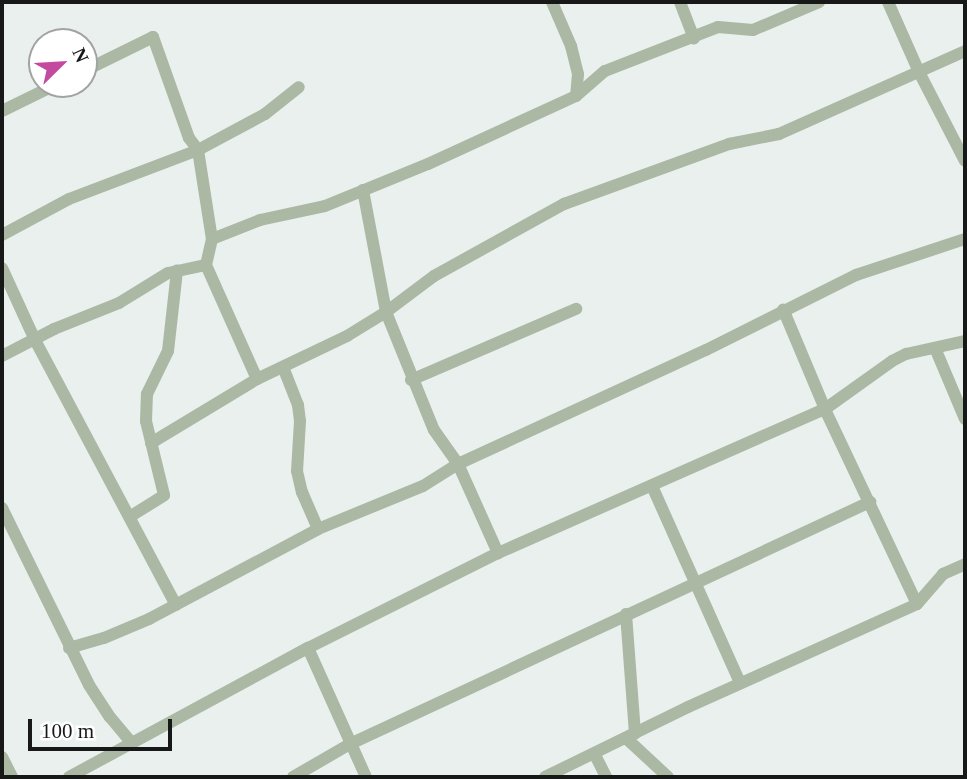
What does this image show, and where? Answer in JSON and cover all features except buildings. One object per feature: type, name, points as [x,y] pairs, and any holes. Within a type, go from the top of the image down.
[{"type":"street","points":[[552,2],[571,46],[578,74],[576,96]]},
{"type":"street","points":[[680,2],[694,38]]},
{"type":"street","points":[[212,239],[260,220],[325,206],[428,164],[576,96],[605,71],[718,27],[753,30],[819,2]]},
{"type":"street","points":[[888,2],[919,72],[965,161]]},
{"type":"street","points":[[98,64],[153,37],[189,138],[198,150],[212,239],[206,265],[257,379]]},
{"type":"street","points":[[151,443],[257,379],[386,312],[434,276],[564,204],[729,144],[779,134],[965,51]]},
{"type":"street","points":[[2,235],[69,199],[198,150],[265,114],[299,87]]},
{"type":"street","points":[[2,111],[28,98]]},
{"type":"street","points":[[363,190],[386,312],[411,380],[434,430],[458,464],[498,553]]},
{"type":"street","points":[[69,648],[104,638],[176,605],[318,529],[423,486],[458,464],[706,351],[783,309],[856,275],[965,239]]},
{"type":"street","points":[[2,356],[119,303],[168,273],[206,265]]},
{"type":"street","points":[[2,268],[35,340],[176,605]]},
{"type":"street","points":[[131,516],[164,495],[146,421],[148,394],[168,351],[177,271]]},
{"type":"street","points":[[411,380],[576,309]]},
{"type":"street","points":[[783,309],[825,409],[917,604]]},
{"type":"street","points":[[69,777],[131,742],[228,694],[309,648],[498,553],[825,409],[892,360],[965,341]]},
{"type":"street","points":[[935,348],[965,419]]},
{"type":"street","points":[[283,367],[298,405],[300,421],[297,471],[318,529]]},
{"type":"street","points":[[652,486],[740,683]]},
{"type":"street","points":[[293,777],[350,744],[870,502]]},
{"type":"street","points":[[2,508],[69,648],[110,718],[131,742]]},
{"type":"street","points":[[545,777],[740,683],[917,604],[943,574],[965,564]]},
{"type":"street","points":[[626,614],[631,736],[668,777]]},
{"type":"street","points":[[309,648],[366,777]]},
{"type":"street","points":[[595,755],[606,777]]},
{"type":"street","points":[[2,757],[12,777]]}]
